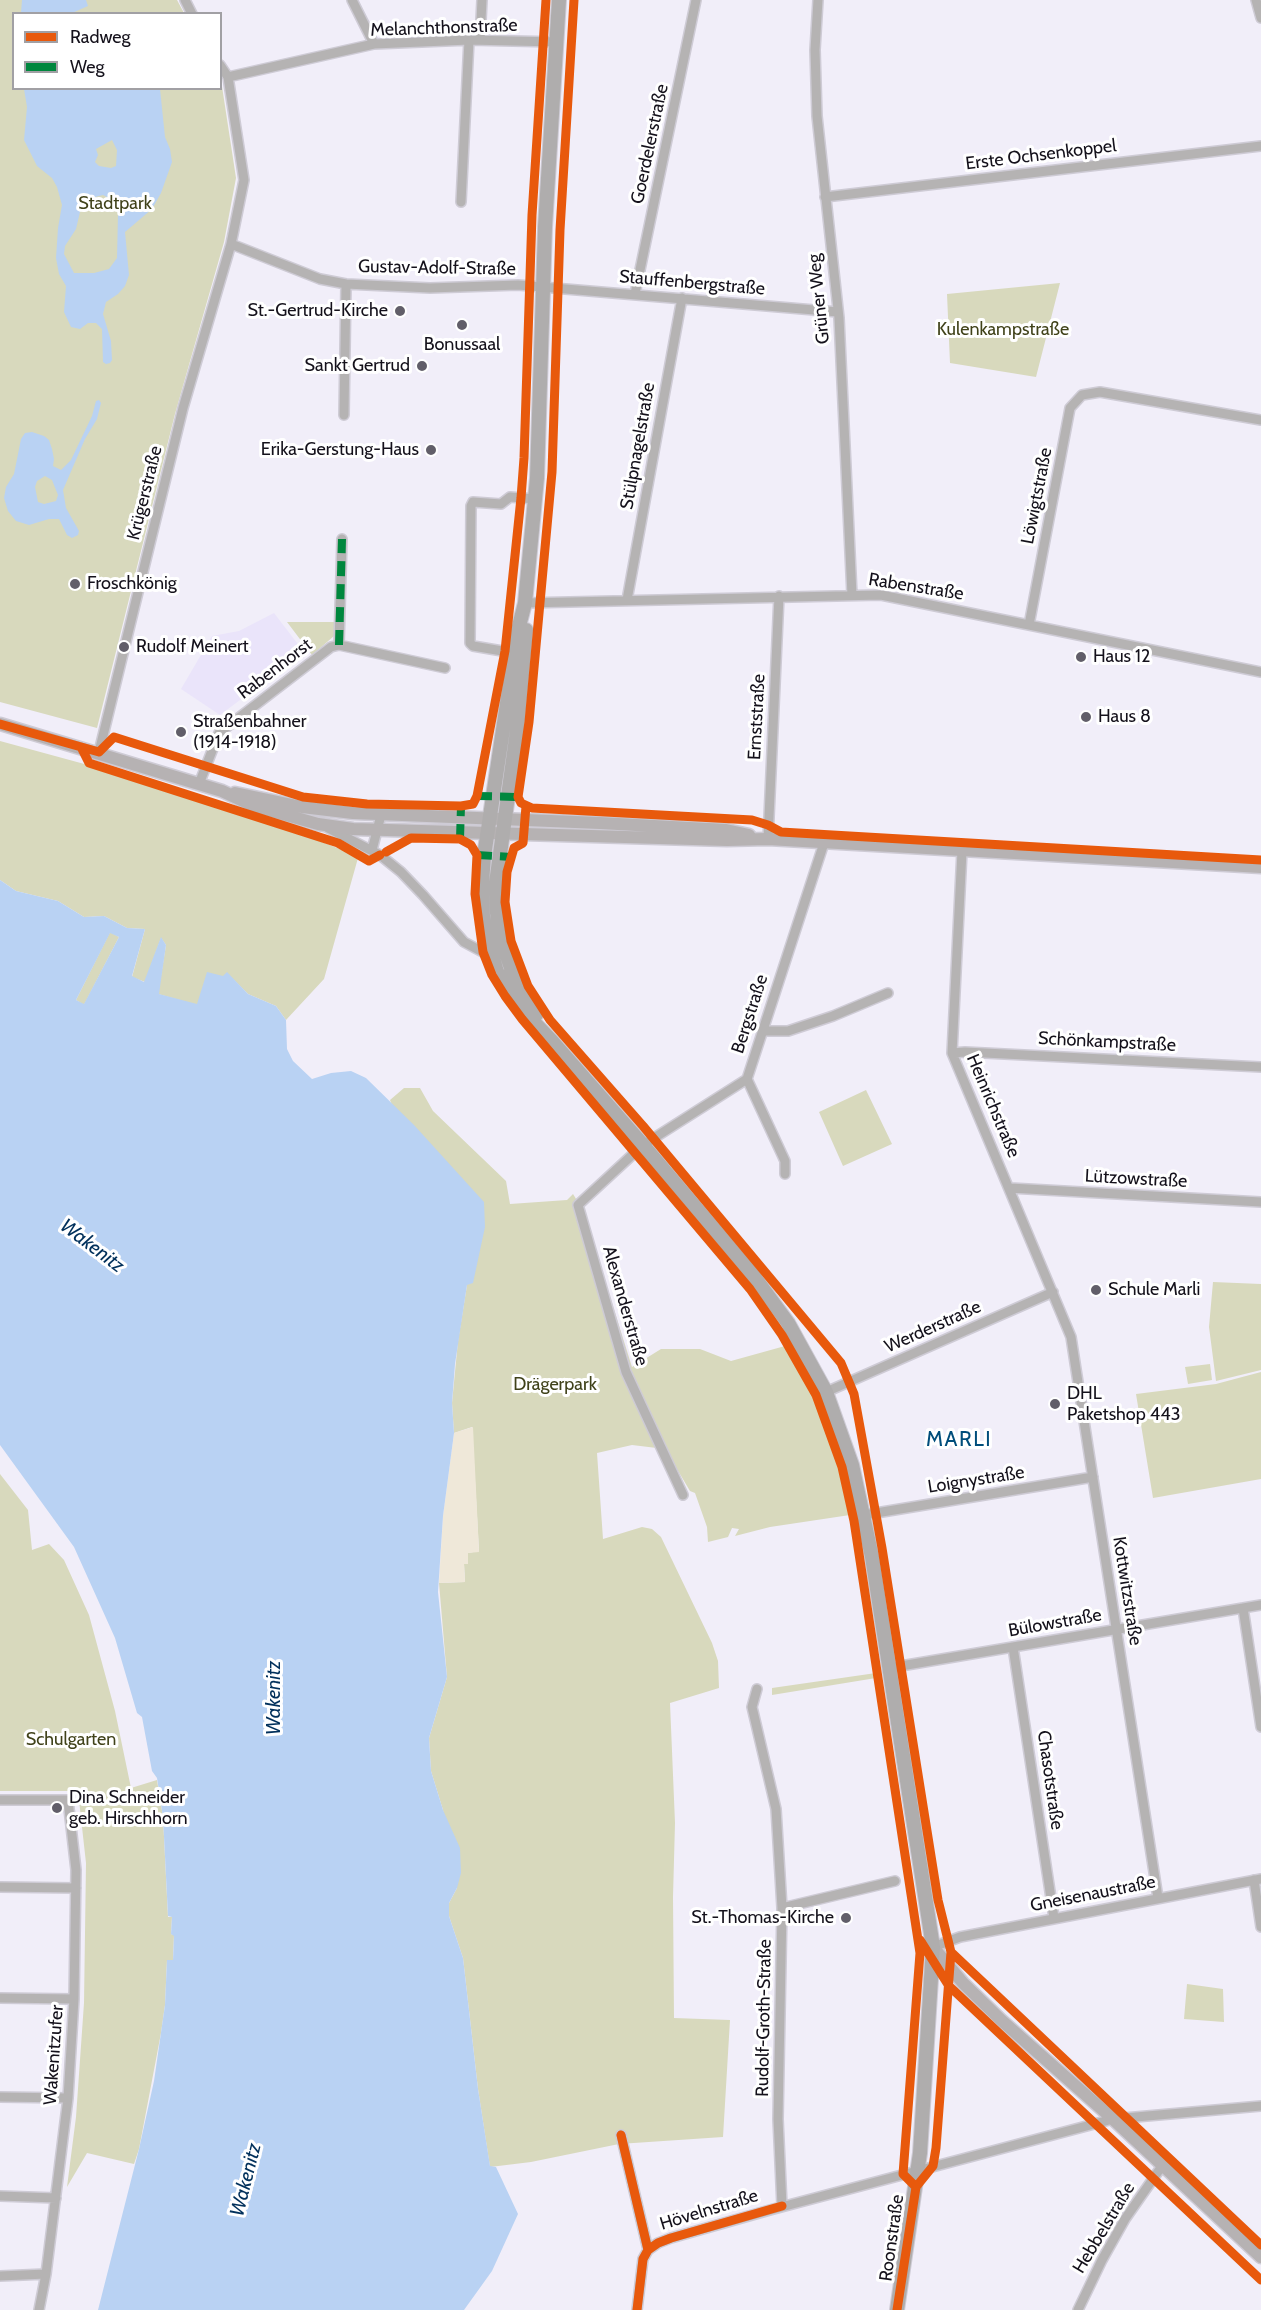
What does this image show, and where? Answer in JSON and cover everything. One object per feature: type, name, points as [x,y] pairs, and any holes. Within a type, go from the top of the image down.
[{"type":"main road","points":[[512,987],[497,913],[496,883],[502,834],[497,819],[514,653],[525,603],[535,499],[543,287],[560,0]]},
{"type":"main road","points":[[512,987],[497,972],[492,957],[483,916],[482,883],[487,834],[497,819],[520,700],[526,631],[525,603]]},
{"type":"main road","points":[[0,724],[99,752],[222,791],[254,806],[318,824],[377,830],[487,834],[727,840],[768,838]]},
{"type":"main road","points":[[222,791],[258,796],[302,807],[381,815],[726,830],[768,838],[824,843],[1261,867]]},
{"type":"main road","name":"Roonstraße","points":[[512,987],[551,1040],[753,1275],[788,1323],[826,1392],[852,1465],[864,1515],[890,1668],[933,1947],[918,2170],[897,2310]]},
{"type":"main road","points":[[933,1947],[963,1983],[1001,2020],[1259,2251]]},
{"type":"street","points":[[352,0],[374,44]]},
{"type":"street","points":[[480,40],[482,0]]},
{"type":"street","name":"Goerdelerstraße","points":[[635,294],[696,0]]},
{"type":"street","name":"Grüner Weg","points":[[818,0],[814,50],[816,92],[844,392],[852,595]]},
{"type":"street","points":[[1256,0],[1261,18]]},
{"type":"street","points":[[461,202],[469,40]]},
{"type":"street","name":"Melanchthonstraße","points":[[228,77],[374,44],[469,40],[557,42]]},
{"type":"street","points":[[222,68],[228,77]]},
{"type":"street","name":"Krügerstraße","points":[[99,752],[183,408],[231,244],[244,180],[228,77]]},
{"type":"street","name":"Erste Ochsenkoppel","points":[[825,197],[1261,146]]},
{"type":"street","name":"Gustav-Adolf-Straße","points":[[231,244],[320,279],[346,284],[430,288],[518,285],[543,287]]},
{"type":"street","points":[[344,415],[346,284]]},
{"type":"street","name":"Stauffenbergstraße","points":[[543,287],[838,312]]},
{"type":"street","name":"Stülpnagelstraße","points":[[627,600],[682,298]]},
{"type":"street","name":"Löwigtstraße","points":[[1029,625],[1070,408],[1082,395],[1100,392],[1261,420]]},
{"type":"street","points":[[514,653],[473,646],[470,643],[471,503],[501,504],[510,497],[535,499]]},
{"type":"street","points":[[339,645],[342,539]]},
{"type":"street","name":"Rabenstraße","points":[[525,603],[881,595],[1261,672]]},
{"type":"street","name":"Ernststraße","points":[[768,838],[779,596]]},
{"type":"street","name":"Rabenhorst","points":[[200,784],[219,732],[331,647],[339,645],[445,668]]},
{"type":"street","points":[[376,853],[377,830],[381,815]]},
{"type":"street","points":[[318,824],[376,853],[416,887],[464,942],[492,957]]},
{"type":"street","name":"Bergstraße","points":[[643,1145],[747,1079],[824,843]]},
{"type":"street","name":"Heinrichstraße","points":[[962,850],[952,1053],[1053,1292]]},
{"type":"street","points":[[762,1030],[788,1030],[833,1016],[888,993]]},
{"type":"street","name":"Schönkampstraße","points":[[952,1053],[1261,1067]]},
{"type":"street","points":[[747,1079],[785,1161],[785,1174]]},
{"type":"street","name":"Alexanderstraße","points":[[643,1145],[578,1204],[626,1372],[683,1495]]},
{"type":"street","name":"Lützowstraße","points":[[1010,1188],[1261,1202]]},
{"type":"street","name":"Werderstraße","points":[[826,1392],[1053,1292]]},
{"type":"street","name":"Kottwitzstraße","points":[[1053,1292],[1071,1337],[1158,1898]]},
{"type":"street","name":"Loignystraße","points":[[864,1515],[1093,1477]]},
{"type":"street","name":"Bülowstraße","points":[[890,1668],[1261,1605]]},
{"type":"street","points":[[1243,1608],[1261,1727]]},
{"type":"street","name":"Chasotstraße","points":[[1013,1647],[1054,1918]]},
{"type":"street","name":"Rudolf-Groth-Straße","points":[[757,1689],[753,1707],[776,1809],[782,1908],[778,2119],[782,2206]]},
{"type":"street","name":"Wakenitzufer","points":[[0,1800],[68,1800],[76,1888],[74,2000],[68,2098],[46,2274],[39,2310]]},
{"type":"street","points":[[1258,1880],[1261,1927]]},
{"type":"street","name":"Gneisenaustraße","points":[[933,1947],[960,1937],[1258,1880]]},
{"type":"street","points":[[782,1908],[896,1881]]},
{"type":"street","points":[[0,1887],[76,1888]]},
{"type":"street","points":[[0,1998],[74,2000]]},
{"type":"street","points":[[0,2097],[68,2098]]},
{"type":"street","name":"Hövelnstraße","points":[[648,2250],[671,2238],[782,2206],[1113,2119],[1261,2106]]},
{"type":"street","points":[[621,2135],[648,2250],[643,2259],[637,2310]]},
{"type":"street","name":"Hebbelstraße","points":[[1078,2310],[1097,2269],[1125,2219],[1162,2166]]},
{"type":"street","points":[[0,2196],[56,2198]]},
{"type":"street","points":[[0,2276],[46,2274]]},
{"type":"shaded area","points":[[274,613],[304,652],[220,715],[181,689],[212,636],[239,631]]},
{"type":"green space","name":"Stadtpark","points":[[0,0],[177,0],[183,12],[12,12],[12,90],[222,90],[222,87],[236,178],[224,242],[175,414],[97,728],[0,702]]},
{"type":"green space","name":"Kulenkampstraße","points":[[1060,283],[1036,377],[950,363],[947,294]]},
{"type":"green space","points":[[287,622],[335,622],[334,636],[312,655]]},
{"type":"green space","points":[[0,741],[88,765],[312,838],[358,858],[324,979],[286,1020],[276,1006],[248,994],[227,973],[197,1005],[158,994],[166,945],[161,938],[145,982],[132,977],[145,929],[127,928],[104,916],[84,917],[58,901],[16,891],[0,880]]},
{"type":"green space","points":[[110,932],[119,937],[84,1005],[76,1000]]},
{"type":"green space","name":"Drägerpark","points":[[404,1088],[420,1088],[433,1111],[506,1181],[510,1204],[567,1200],[573,1194],[583,1210],[632,1367],[661,1349],[700,1349],[731,1361],[785,1346],[813,1397],[839,1469],[850,1515],[770,1527],[735,1536],[739,1529],[732,1528],[728,1537],[708,1542],[707,1527],[695,1493],[690,1491],[665,1449],[632,1445],[597,1453],[603,1539],[642,1527],[652,1529],[661,1537],[712,1643],[718,1661],[719,1688],[670,1703],[675,1823],[674,2018],[730,2020],[723,2137],[619,2144],[531,2162],[490,2167],[478,2089],[463,1958],[449,1916],[449,1903],[457,1888],[443,1810],[431,1771],[429,1738],[447,1677],[439,1583],[465,1582],[464,1564],[468,1553],[479,1551],[472,1427],[454,1433],[452,1403],[458,1341],[467,1285],[390,1100]]},
{"type":"green space","points":[[866,1090],[892,1144],[843,1166],[819,1112]]},
{"type":"green space","points":[[1213,1282],[1261,1284],[1261,1370],[1216,1381],[1209,1327]]},
{"type":"green space","points":[[1210,1364],[1212,1380],[1188,1384],[1185,1367]]},
{"type":"green space","points":[[1261,1372],[1261,1479],[1153,1498],[1136,1394],[1216,1384]]},
{"type":"green space","name":"Schulgarten","points":[[0,1474],[28,1510],[32,1550],[49,1544],[64,1560],[89,1615],[115,1711],[131,1788],[157,1780],[163,1817],[168,1917],[172,1917],[171,1934],[174,1935],[173,1960],[167,1960],[161,2033],[139,2149],[134,2164],[87,2153],[67,2187],[76,2117],[84,2003],[86,1863],[78,1791],[0,1791]]},
{"type":"green space","points":[[876,1673],[876,1678],[772,1695],[772,1688]]},
{"type":"green space","points":[[1187,1984],[1223,1989],[1224,2022],[1184,2019]]},
{"type":"sand","points":[[473,1427],[479,1552],[468,1553],[468,1564],[464,1564],[465,1582],[439,1583],[443,1516],[454,1433]]},
{"type":"water","points":[[22,0],[86,0],[88,6],[74,12],[21,12]]},
{"type":"water","points":[[24,90],[160,90],[165,137],[172,162],[161,193],[152,209],[125,232],[129,275],[125,286],[106,302],[103,314],[111,341],[112,360],[110,363],[103,362],[102,329],[96,323],[88,323],[80,329],[71,327],[64,312],[66,286],[59,274],[56,258],[62,205],[52,178],[37,166],[24,140],[27,107]],"holes":[[[112,140],[117,150],[116,166],[111,168],[99,166],[95,162],[98,155],[96,149]],[[103,195],[115,201],[118,214],[117,258],[109,269],[94,273],[74,273],[64,254],[65,246],[76,229],[80,212],[86,202],[95,197]]]},
{"type":"water","points":[[99,400],[101,403],[97,419],[85,439],[63,490],[66,508],[79,531],[78,535],[72,538],[67,535],[59,519],[49,519],[29,525],[16,521],[8,511],[4,498],[6,487],[14,474],[21,439],[25,433],[32,432],[49,440],[54,459],[53,466],[61,470],[71,460],[92,416],[96,401]],"holes":[[[45,476],[52,480],[58,495],[56,501],[44,504],[38,502],[35,487],[37,481]]]},
{"type":"water","name":"Wakenitz","points":[[0,880],[16,891],[58,901],[84,917],[104,916],[127,928],[145,929],[132,976],[144,982],[161,937],[166,945],[159,994],[197,1004],[207,972],[223,976],[227,972],[248,994],[276,1006],[286,1020],[287,1049],[293,1061],[312,1079],[331,1073],[351,1071],[366,1078],[414,1125],[484,1202],[485,1227],[473,1283],[467,1285],[455,1364],[452,1403],[454,1433],[443,1516],[438,1592],[447,1677],[429,1738],[431,1771],[443,1810],[460,1848],[461,1873],[457,1888],[449,1903],[449,1916],[463,1958],[478,2089],[490,2166],[496,2167],[518,2214],[492,2271],[464,2310],[98,2310],[154,2081],[165,2005],[167,1960],[173,1960],[174,1936],[171,1934],[172,1917],[168,1916],[163,1817],[157,1778],[152,1771],[142,1717],[137,1713],[115,1638],[74,1547],[0,1445]],"holes":[[[110,933],[119,937],[84,1004],[76,1000]]]},
{"type":"marked path","points":[[339,645],[342,539]]},
{"type":"marked path","points":[[477,796],[518,797]]},
{"type":"marked path","points":[[460,839],[461,806]]},
{"type":"marked path","points":[[477,855],[511,857]]},
{"type":"cycle path","points":[[0,724],[99,752],[114,737],[303,797],[367,804],[461,806],[473,804],[477,796],[505,651],[521,498],[532,215],[546,0]]},
{"type":"cycle path","points":[[574,0],[560,230],[552,472],[529,722],[518,797],[521,803],[532,808],[752,820],[781,832],[1261,860]]},
{"type":"cycle path","points":[[81,747],[89,763],[338,843],[369,861],[380,855]]},
{"type":"cycle path","points":[[526,806],[523,843],[514,848],[507,872],[505,902],[511,941],[528,986],[550,1020],[643,1126],[841,1363],[854,1394],[882,1548],[938,1900],[951,1952],[936,2148],[933,2166],[916,2187]]},
{"type":"cycle path","points":[[386,852],[411,838],[460,839],[471,845],[477,855],[475,894],[483,952],[492,975],[505,996],[750,1289],[782,1335],[816,1395],[842,1467],[854,1521],[920,1953],[903,2174],[916,2187]]},
{"type":"cycle path","points":[[920,1940],[949,1986],[1261,2280]]},
{"type":"cycle path","points":[[951,1952],[1261,2245]]},
{"type":"cycle path","points":[[621,2135],[648,2250],[643,2259],[637,2310]]},
{"type":"cycle path","points":[[897,2310],[916,2187]]},
{"type":"cycle path","points":[[648,2250],[671,2238],[782,2206]]},
{"type":"place","name":"St.-Gertrud-Kirche","points":[[400,311]]},
{"type":"place","name":"Bonussaal","points":[[462,325]]},
{"type":"place","name":"Sankt Gertrud","points":[[422,366]]},
{"type":"place","name":"Erika-Gerstung-Haus","points":[[431,450]]},
{"type":"place","name":"Froschkönig","points":[[75,584]]},
{"type":"place","name":"Rudolf Meinert","points":[[124,647]]},
{"type":"place","name":"Haus 12","points":[[1081,657]]},
{"type":"place","name":"Haus 8","points":[[1086,717]]},
{"type":"place","name":"Straßenbahner (1914-1918)","points":[[181,732]]},
{"type":"place","name":"Schule Marli","points":[[1096,1290]]},
{"type":"place","name":"DHL Paketshop 443","points":[[1055,1404]]},
{"type":"place","name":"Dina Schneider geb. Hirschhorn","points":[[57,1808]]},
{"type":"place","name":"St.-Thomas-Kirche","points":[[846,1918]]},
{"type":"district","name":"MARLI","points":[[959,1440]]}]
